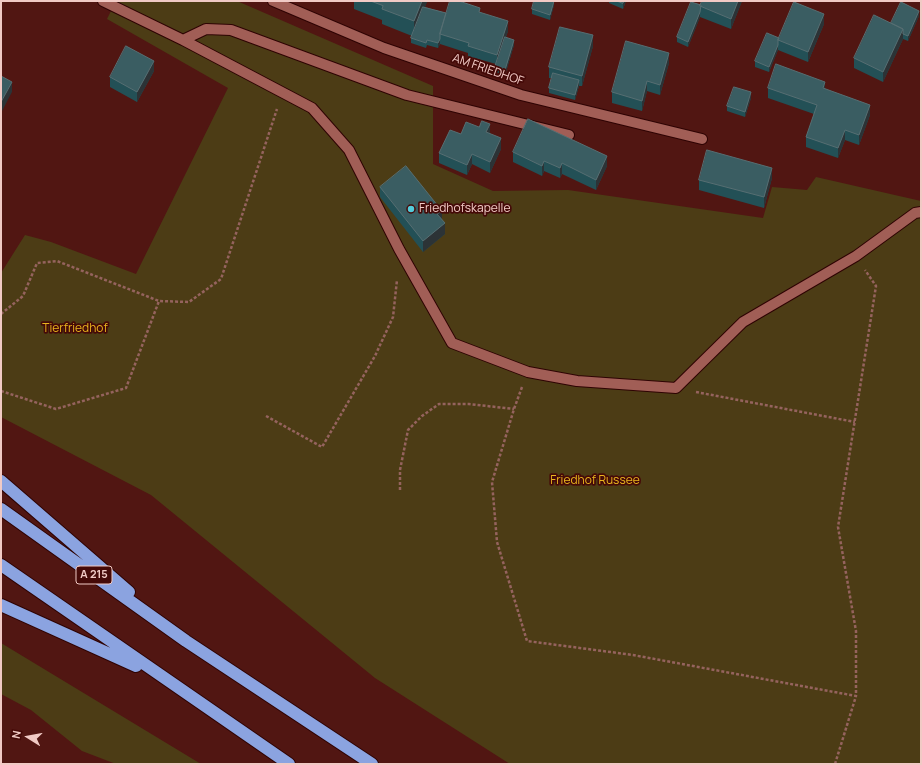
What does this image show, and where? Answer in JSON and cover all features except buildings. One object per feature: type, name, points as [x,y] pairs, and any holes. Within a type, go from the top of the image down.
[{"type":"highway","points":[[1,481],[186,641]]},
{"type":"highway","name":"A 215","points":[[1,509],[186,641],[372,764]]},
{"type":"highway","points":[[1,565],[289,764]]},
{"type":"highway","points":[[1,605],[163,678]]},
{"type":"street","points":[[103,1],[183,40],[312,108],[349,150],[399,249],[452,343],[528,372],[577,381],[676,388],[743,322],[856,256],[915,213],[921,212]]},
{"type":"street","name":"AM FRIEDHOF","points":[[273,1],[384,48],[521,95],[702,139]]},
{"type":"street","points":[[183,40],[206,29],[232,30],[407,94],[569,135]]},
{"type":"path","points":[[1,314],[23,296],[37,263],[57,261],[159,301],[189,302],[221,279],[282,93]]},
{"type":"path","points":[[835,764],[856,696],[856,631],[838,527],[876,286],[856,256]]},
{"type":"path","points":[[266,416],[322,447],[375,356],[393,317],[397,279]]},
{"type":"path","points":[[1,391],[56,409],[126,388],[159,301]]},
{"type":"path","points":[[528,372],[514,409],[492,482],[497,542],[527,642],[632,655],[856,696]]},
{"type":"path","points":[[676,388],[855,422]]},
{"type":"path","points":[[400,490],[400,470],[408,430],[422,416],[439,404],[469,404],[514,409]]},
{"type":"green space","name":"Friedhof Russee","points":[[116,1],[237,1],[433,86],[433,164],[493,191],[568,190],[763,218],[772,187],[807,190],[816,177],[921,201],[921,764],[510,764],[375,678],[151,495],[1,417],[1,273],[25,235],[51,242],[136,274],[228,88],[107,19]]},
{"type":"green space","points":[[1,643],[201,764],[116,764],[82,751],[31,710],[1,694]]},
{"type":"place","name":"Friedhofskapelle","points":[[411,209]]},
{"type":"park label","name":"Tierfriedhof","points":[[75,329]]}]
